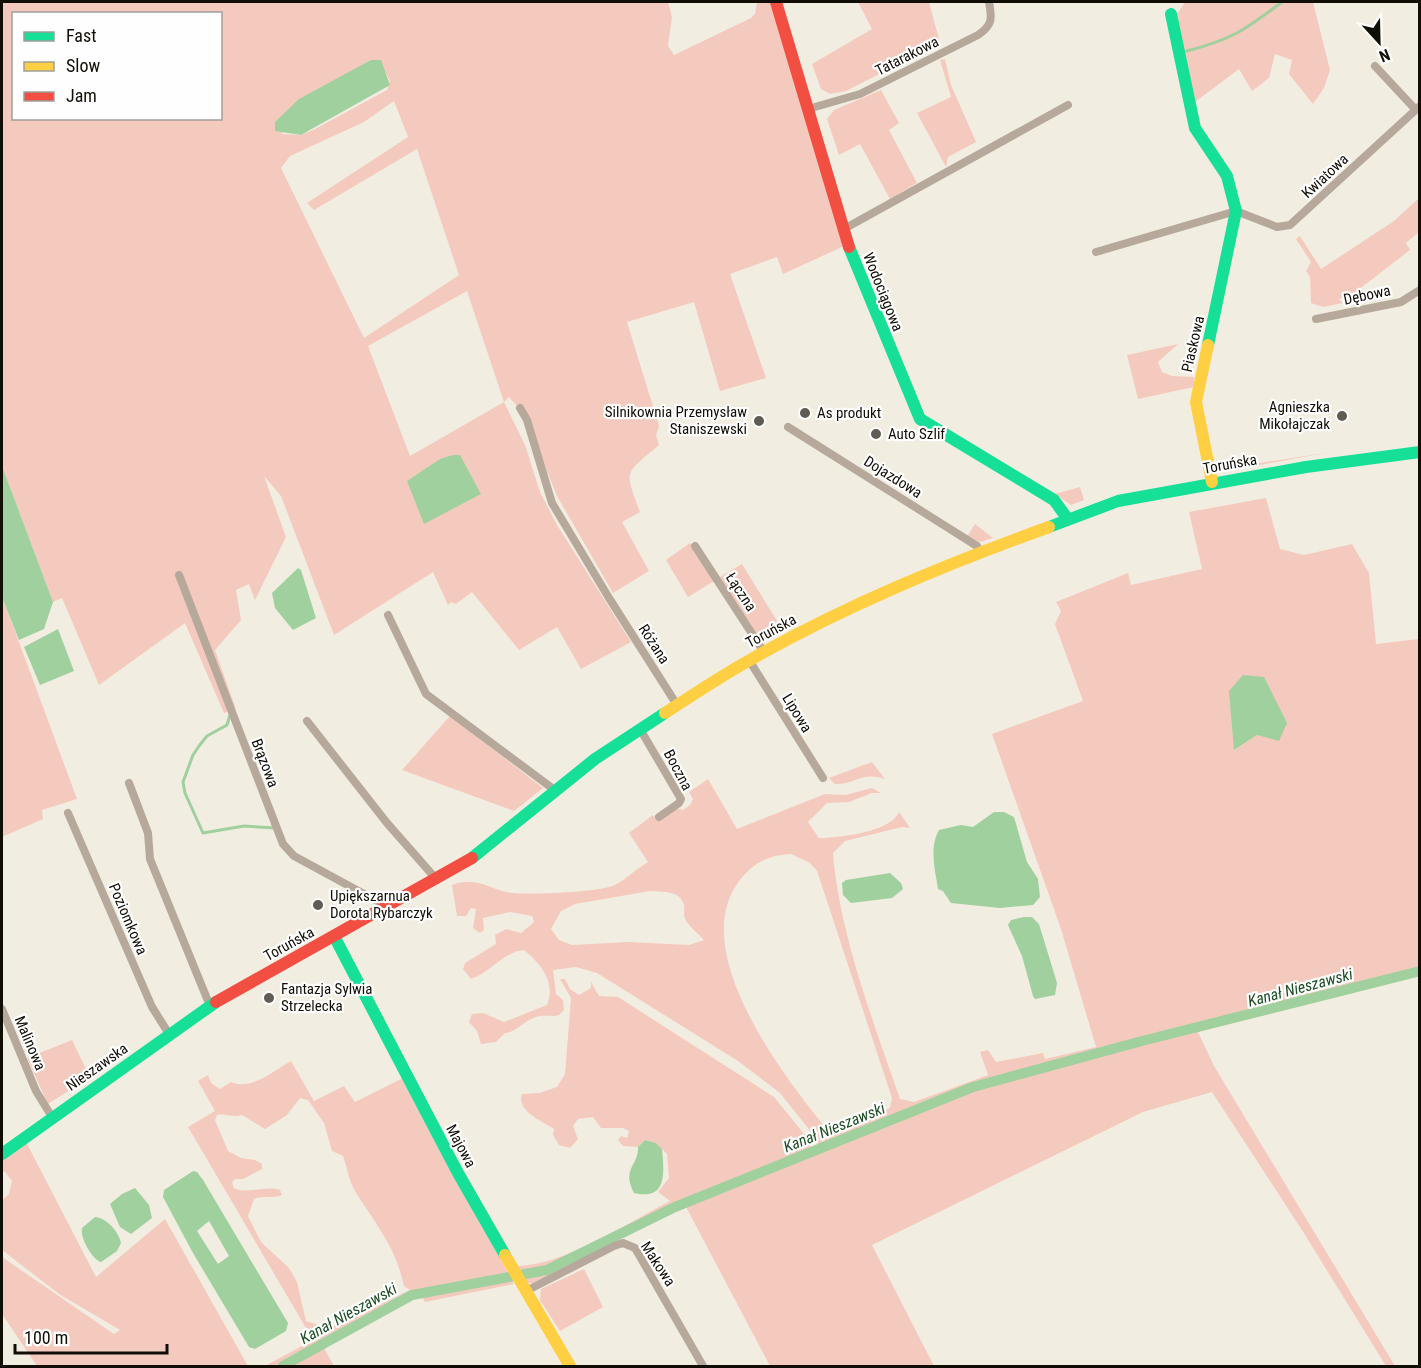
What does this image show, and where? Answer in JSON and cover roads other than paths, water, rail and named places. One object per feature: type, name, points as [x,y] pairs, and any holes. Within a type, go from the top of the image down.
[{"type":"main road","name":"Wodociągowa","points":[[776,2],[842,230],[920,418],[1054,500],[1067,518]]},
{"type":"main road","name":"Piaskowa","points":[[1171,14],[1192,118],[1227,176],[1236,211],[1196,402],[1212,482]]},
{"type":"main road","name":"Toruńska","points":[[210,1006],[437,880],[490,846],[595,759],[749,660],[834,615],[980,552],[1118,501],[1212,482],[1419,452]]},
{"type":"main road","name":"Majowa","points":[[334,936],[372,1000],[402,1066],[462,1180],[570,1366]]},
{"type":"main road","name":"Nieszawska","points":[[2,1154],[210,1006]]},
{"type":"street","name":"Tatarakowa","points":[[808,109],[860,94],[978,35],[989,27],[992,18],[989,2]]},
{"type":"street","points":[[1375,66],[1417,107]]},
{"type":"street","points":[[842,230],[1068,105]]},
{"type":"street","name":"Kwiatowa","points":[[1236,211],[1277,227],[1290,225],[1417,107]]},
{"type":"street","points":[[1096,252],[1236,211]]},
{"type":"street","name":"Dębowa","points":[[1316,320],[1401,302],[1419,290]]},
{"type":"street","name":"Różana","points":[[520,408],[527,420],[552,503],[677,705]]},
{"type":"street","name":"Dojazdowa","points":[[788,427],[977,546],[980,552]]},
{"type":"street","name":"Łączna","points":[[695,546],[764,652]]},
{"type":"street","name":"Brązowa","points":[[179,575],[282,844],[294,856],[388,907]]},
{"type":"street","points":[[388,615],[426,694],[556,791]]},
{"type":"street","name":"Lipowa","points":[[749,660],[823,778]]},
{"type":"street","points":[[307,722],[387,823],[437,880]]},
{"type":"street","name":"Boczna","points":[[640,729],[681,799],[679,803],[659,817]]},
{"type":"street","points":[[129,783],[148,833],[150,859],[210,1006]]},
{"type":"street","name":"Poziomkowa","points":[[68,813],[152,1007],[169,1034]]},
{"type":"street","name":"Malinowa","points":[[2,1009],[36,1091],[52,1118]]},
{"type":"street","name":"Makowa","points":[[523,1286],[614,1246],[629,1244],[635,1248],[703,1366]]},
{"type":"waterway","points":[[1187,51],[1228,38],[1282,2]]},
{"type":"waterway","points":[[230,715],[227,725],[207,736],[193,755],[183,782],[185,793],[203,833],[244,826],[275,828]]},
{"type":"waterway","name":"Kanał Nieszawski","points":[[283,1366],[412,1295],[547,1270],[675,1207],[973,1087],[1142,1041],[1420,971]]},
{"type":"place","name":"As produkt","points":[[805,413]]},
{"type":"place","name":"Agnieszka Mikołajczak","points":[[1342,416]]},
{"type":"place","name":"Silnikownia Przemysław Staniszewski","points":[[759,421]]},
{"type":"place","name":"Auto Szlif","points":[[876,434]]},
{"type":"place","name":"Upiększarnua Dorota Rybarczyk","points":[[318,905]]},
{"type":"place","name":"Fantazja Sylwia Strzelecka","points":[[269,998]]}]
